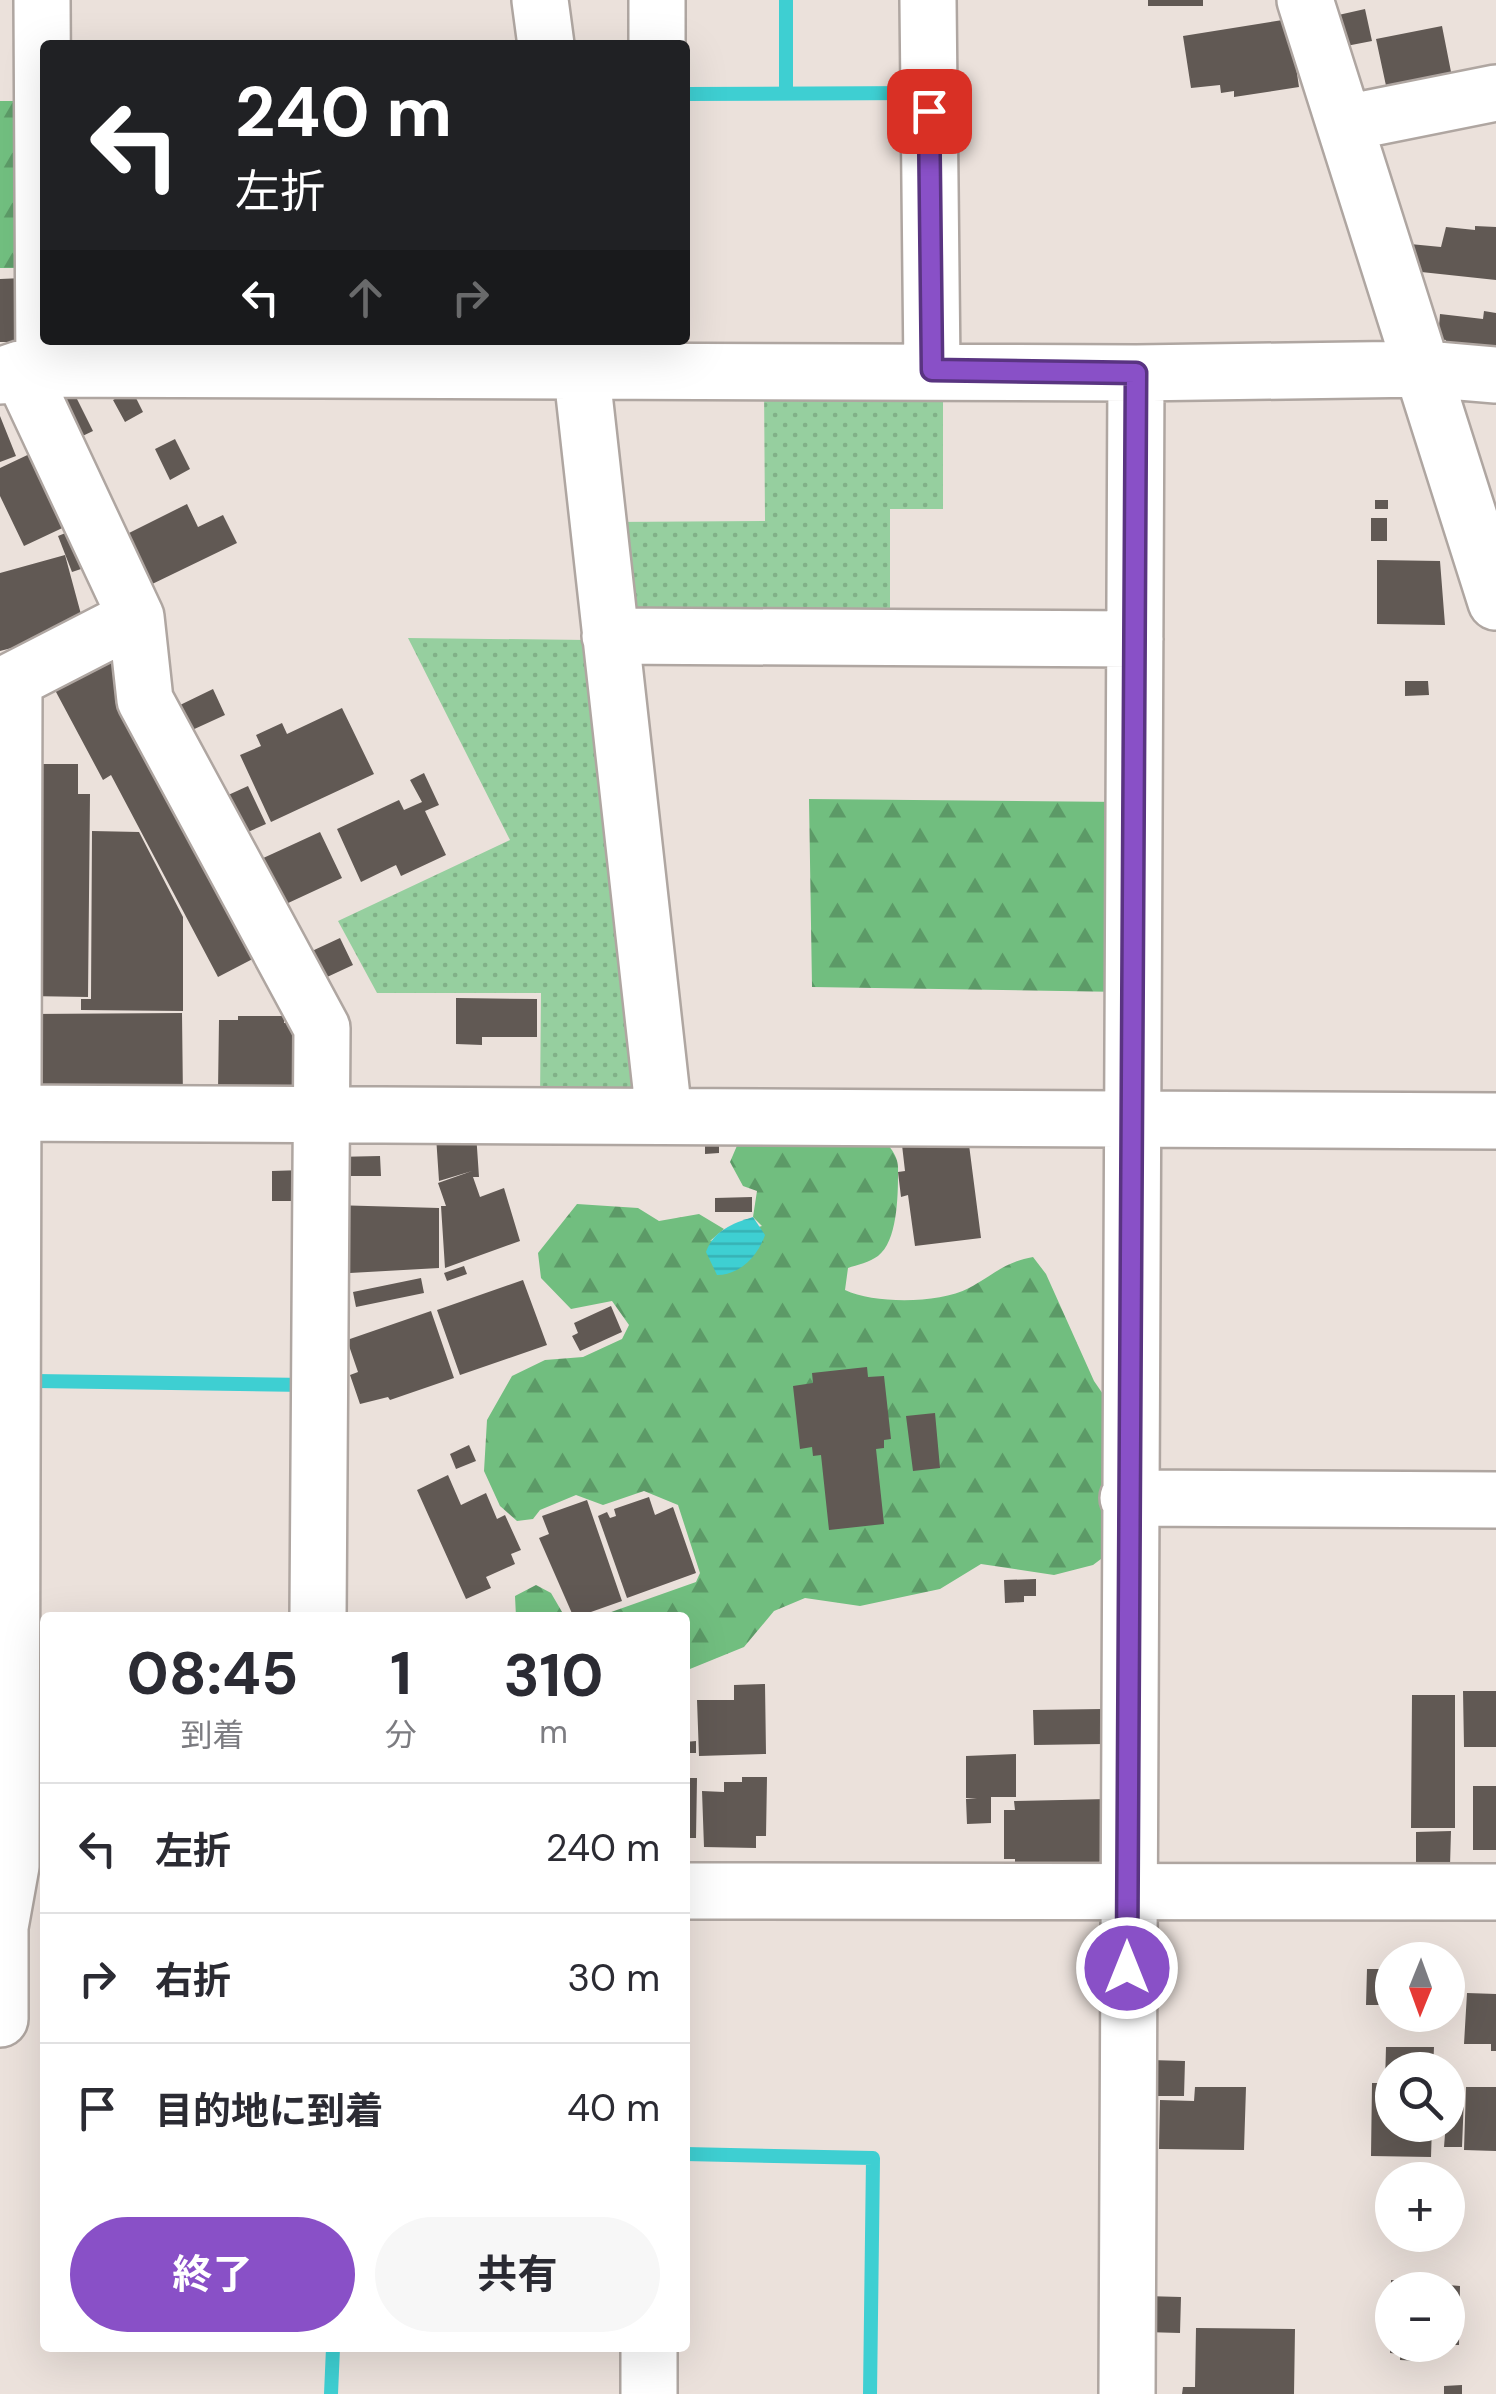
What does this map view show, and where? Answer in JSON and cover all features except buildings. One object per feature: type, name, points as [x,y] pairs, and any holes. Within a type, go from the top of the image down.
[{"type":"street","points":[[42,0],[22,372],[136,617],[145,700],[322,1028],[318,1612]]},
{"type":"street","points":[[540,0],[545,40]]},
{"type":"street","points":[[656,40],[657,0]]},
{"type":"street","points":[[928,0],[932,370]]},
{"type":"street","points":[[1305,0],[1496,602]]},
{"type":"street","points":[[1346,122],[1496,93]]},
{"type":"street","points":[[22,372],[579,356],[932,370],[1136,373],[1425,369],[1496,375]]},
{"type":"street","points":[[579,356],[664,1115]]},
{"type":"street","points":[[1127,2394],[1136,373]]},
{"type":"street","points":[[0,2020],[0,1927],[18,1891],[12,1846],[7,684],[136,617]]},
{"type":"street","points":[[610,636],[1135,639]]},
{"type":"street","points":[[6,1113],[1496,1120]]},
{"type":"street","points":[[1128,1498],[1496,1500]]},
{"type":"street","points":[[690,1890],[1496,1892]]},
{"type":"street","points":[[648,2394],[649,2352]]},
{"type":"green space","points":[[0,101],[30,101],[28,268],[0,268]]},
{"type":"green space","points":[[764,384],[943,386],[943,509],[890,509],[890,632],[628,632],[610,522],[765,521]]},
{"type":"green space","points":[[408,638],[587,640],[635,1083],[623,1101],[540,1103],[541,993],[377,993],[338,921],[510,840]]},
{"type":"green space","points":[[809,799],[1124,802],[1123,992],[812,987]]},
{"type":"green space","points":[[878,1134],[891,1149],[897,1162],[894,1227],[878,1256],[848,1268],[845,1290],[889,1300],[941,1297],[1033,1257],[1046,1274],[1094,1381],[1116,1413],[1113,1550],[1093,1565],[1054,1575],[981,1564],[940,1589],[860,1606],[805,1598],[774,1611],[744,1647],[690,1669],[690,1612],[611,1612],[696,1582],[700,1573],[678,1505],[644,1491],[603,1505],[576,1495],[540,1510],[533,1519],[517,1521],[500,1506],[484,1471],[487,1420],[512,1376],[545,1360],[583,1357],[622,1339],[629,1325],[612,1301],[571,1309],[541,1278],[538,1253],[577,1204],[638,1208],[659,1221],[699,1214],[724,1229],[710,1241],[762,1226],[753,1217],[757,1191],[743,1186],[730,1162],[739,1141]]},
{"type":"green space","points":[[536,1585],[551,1593],[562,1612],[516,1612],[515,1596]]},
{"type":"water","points":[[753,1217],[765,1235],[758,1250],[740,1268],[717,1275],[706,1252],[709,1245],[725,1229]]},
{"type":"waterway","points":[[786,0],[786,93]]},
{"type":"waterway","points":[[690,94],[919,93]]},
{"type":"waterway","points":[[36,1381],[306,1385]]},
{"type":"waterway","points":[[690,2154],[873,2158],[870,2394]]},
{"type":"waterway","points":[[331,2394],[333,2352]]},
{"type":"route","points":[[929,111],[932,370],[1136,373],[1127,1968]]}]
